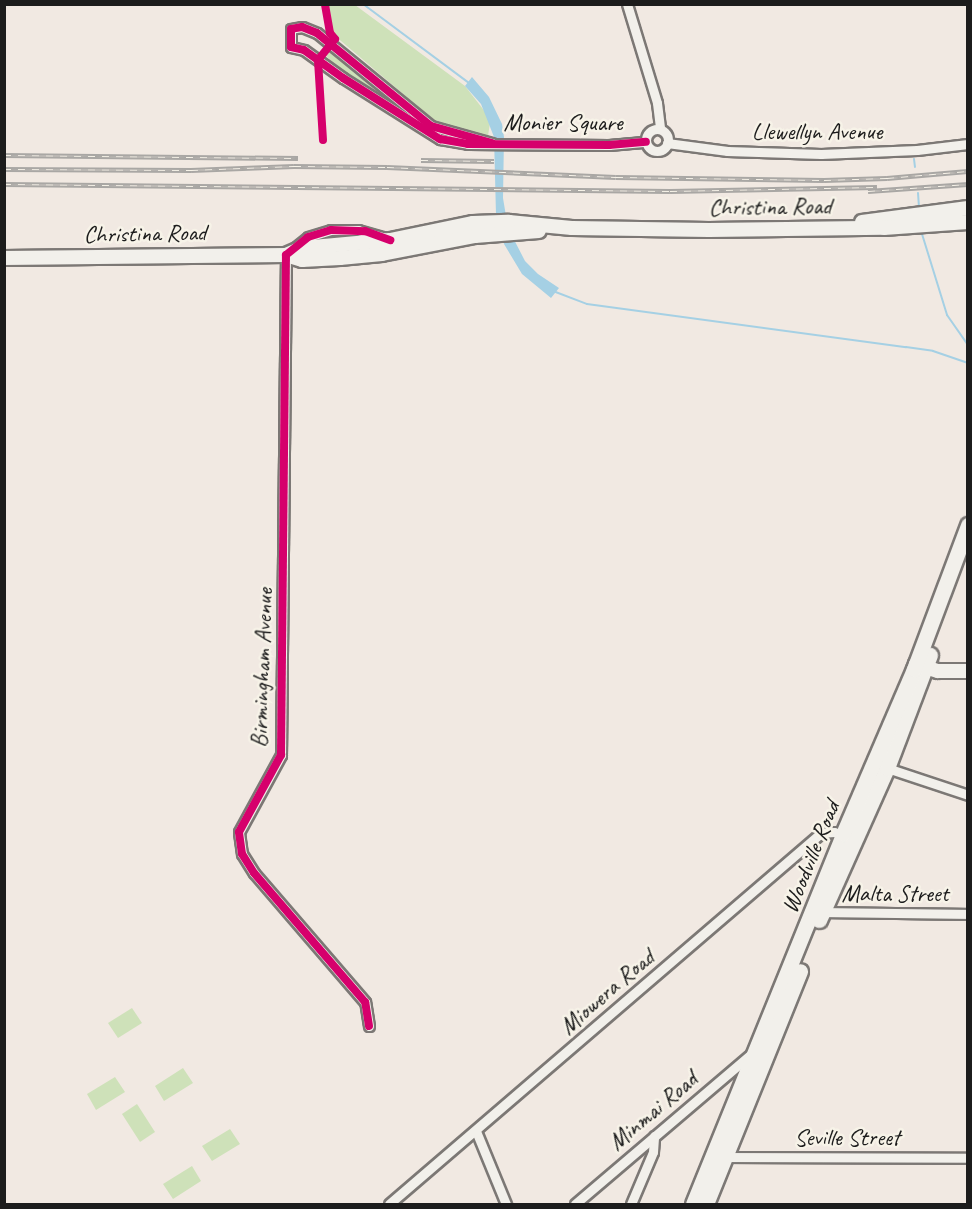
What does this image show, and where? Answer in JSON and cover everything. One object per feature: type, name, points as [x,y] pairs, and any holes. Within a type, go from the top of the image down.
[{"type":"main road","points":[[818,229],[968,208]]},
{"type":"main road","name":"Christina Road","points":[[4,258],[286,255],[303,260],[363,256],[510,228],[818,229],[884,228],[968,222]]},
{"type":"main road","name":"Christina Road","points":[[286,255],[302,248],[390,240],[473,223],[496,229]]},
{"type":"main road","name":"Woodville Road","points":[[706,1204],[823,912],[850,837],[887,768],[968,525]]},
{"type":"main road","name":"Woodville Road","points":[[693,1204],[757,1049],[850,837],[968,553]]},
{"type":"main road","points":[[920,666],[968,671]]},
{"type":"street","points":[[627,4],[657,103],[660,129],[665,133],[667,143],[661,150],[654,150],[646,142],[650,132],[660,129]]},
{"type":"street","name":"Monier Square","points":[[492,143],[431,126],[309,29],[299,27],[291,29],[291,47],[304,50],[433,136],[458,143],[609,145],[646,142]]},
{"type":"street","name":"Llewellyn Avenue","points":[[667,143],[716,150],[774,154],[866,153],[968,144]]},
{"type":"street","name":"Birmingham Avenue","points":[[286,255],[281,755],[239,832],[242,854],[254,873],[365,1002],[369,1026]]},
{"type":"street","points":[[887,768],[968,795]]},
{"type":"street","name":"Miowera Road","points":[[389,1204],[814,839],[822,833],[850,837]]},
{"type":"street","name":"Malta Street","points":[[823,912],[968,914]]},
{"type":"street","name":"Minmai Road","points":[[575,1204],[757,1049]]},
{"type":"street","points":[[476,1131],[506,1204]]},
{"type":"street","points":[[631,1204],[653,1152],[654,1136]]},
{"type":"street","name":"Seville Street","points":[[726,1157],[968,1158]]},
{"type":"green space","points":[[324,5],[355,5],[465,86],[486,113],[490,123],[488,136],[448,130],[431,123],[402,93],[327,29]]},
{"type":"green space","points":[[328,50],[349,63],[373,88],[369,89],[338,70],[325,54]]},
{"type":"green space","points":[[132,1008],[142,1023],[118,1038],[108,1023]]},
{"type":"green space","points":[[183,1068],[193,1083],[164,1101],[155,1086]]},
{"type":"green space","points":[[115,1077],[125,1092],[96,1110],[87,1094]]},
{"type":"green space","points":[[137,1104],[155,1132],[140,1142],[122,1114]]},
{"type":"green space","points":[[230,1129],[240,1144],[212,1161],[202,1146]]},
{"type":"green space","points":[[192,1166],[201,1181],[173,1199],[163,1184]]},
{"type":"water","points":[[472,77],[489,97],[502,124],[504,137],[503,198],[508,228],[525,261],[538,274],[559,288],[551,298],[522,274],[504,244],[496,215],[494,137],[481,104],[465,86]]},
{"type":"waterway","points":[[363,4],[469,83]]},
{"type":"waterway","points":[[914,159],[915,167]]},
{"type":"waterway","points":[[918,193],[919,206]]},
{"type":"waterway","points":[[922,234],[947,315],[968,345]]},
{"type":"waterway","points":[[553,291],[587,304],[933,351],[968,363]]},
{"type":"railway","points":[[4,155],[298,158]]},
{"type":"railway","points":[[421,160],[494,161]]},
{"type":"railway","points":[[4,169],[191,170],[294,166],[387,167],[616,177],[824,180],[887,178],[968,171]]},
{"type":"railway","points":[[4,184],[670,191],[877,187]]},
{"type":"railway","points":[[868,191],[968,184]]},
{"type":"cycle path","points":[[323,140],[318,60],[335,39],[330,33],[325,4]]},
{"type":"cycle path","points":[[492,143],[431,126],[317,33],[302,27],[291,29],[291,47],[304,50],[343,78],[440,139],[468,144],[609,145],[646,142]]},
{"type":"cycle path","points":[[369,1026],[365,1002],[254,873],[242,854],[239,832],[281,755],[286,255],[308,237],[331,230],[365,231],[390,240]]}]
